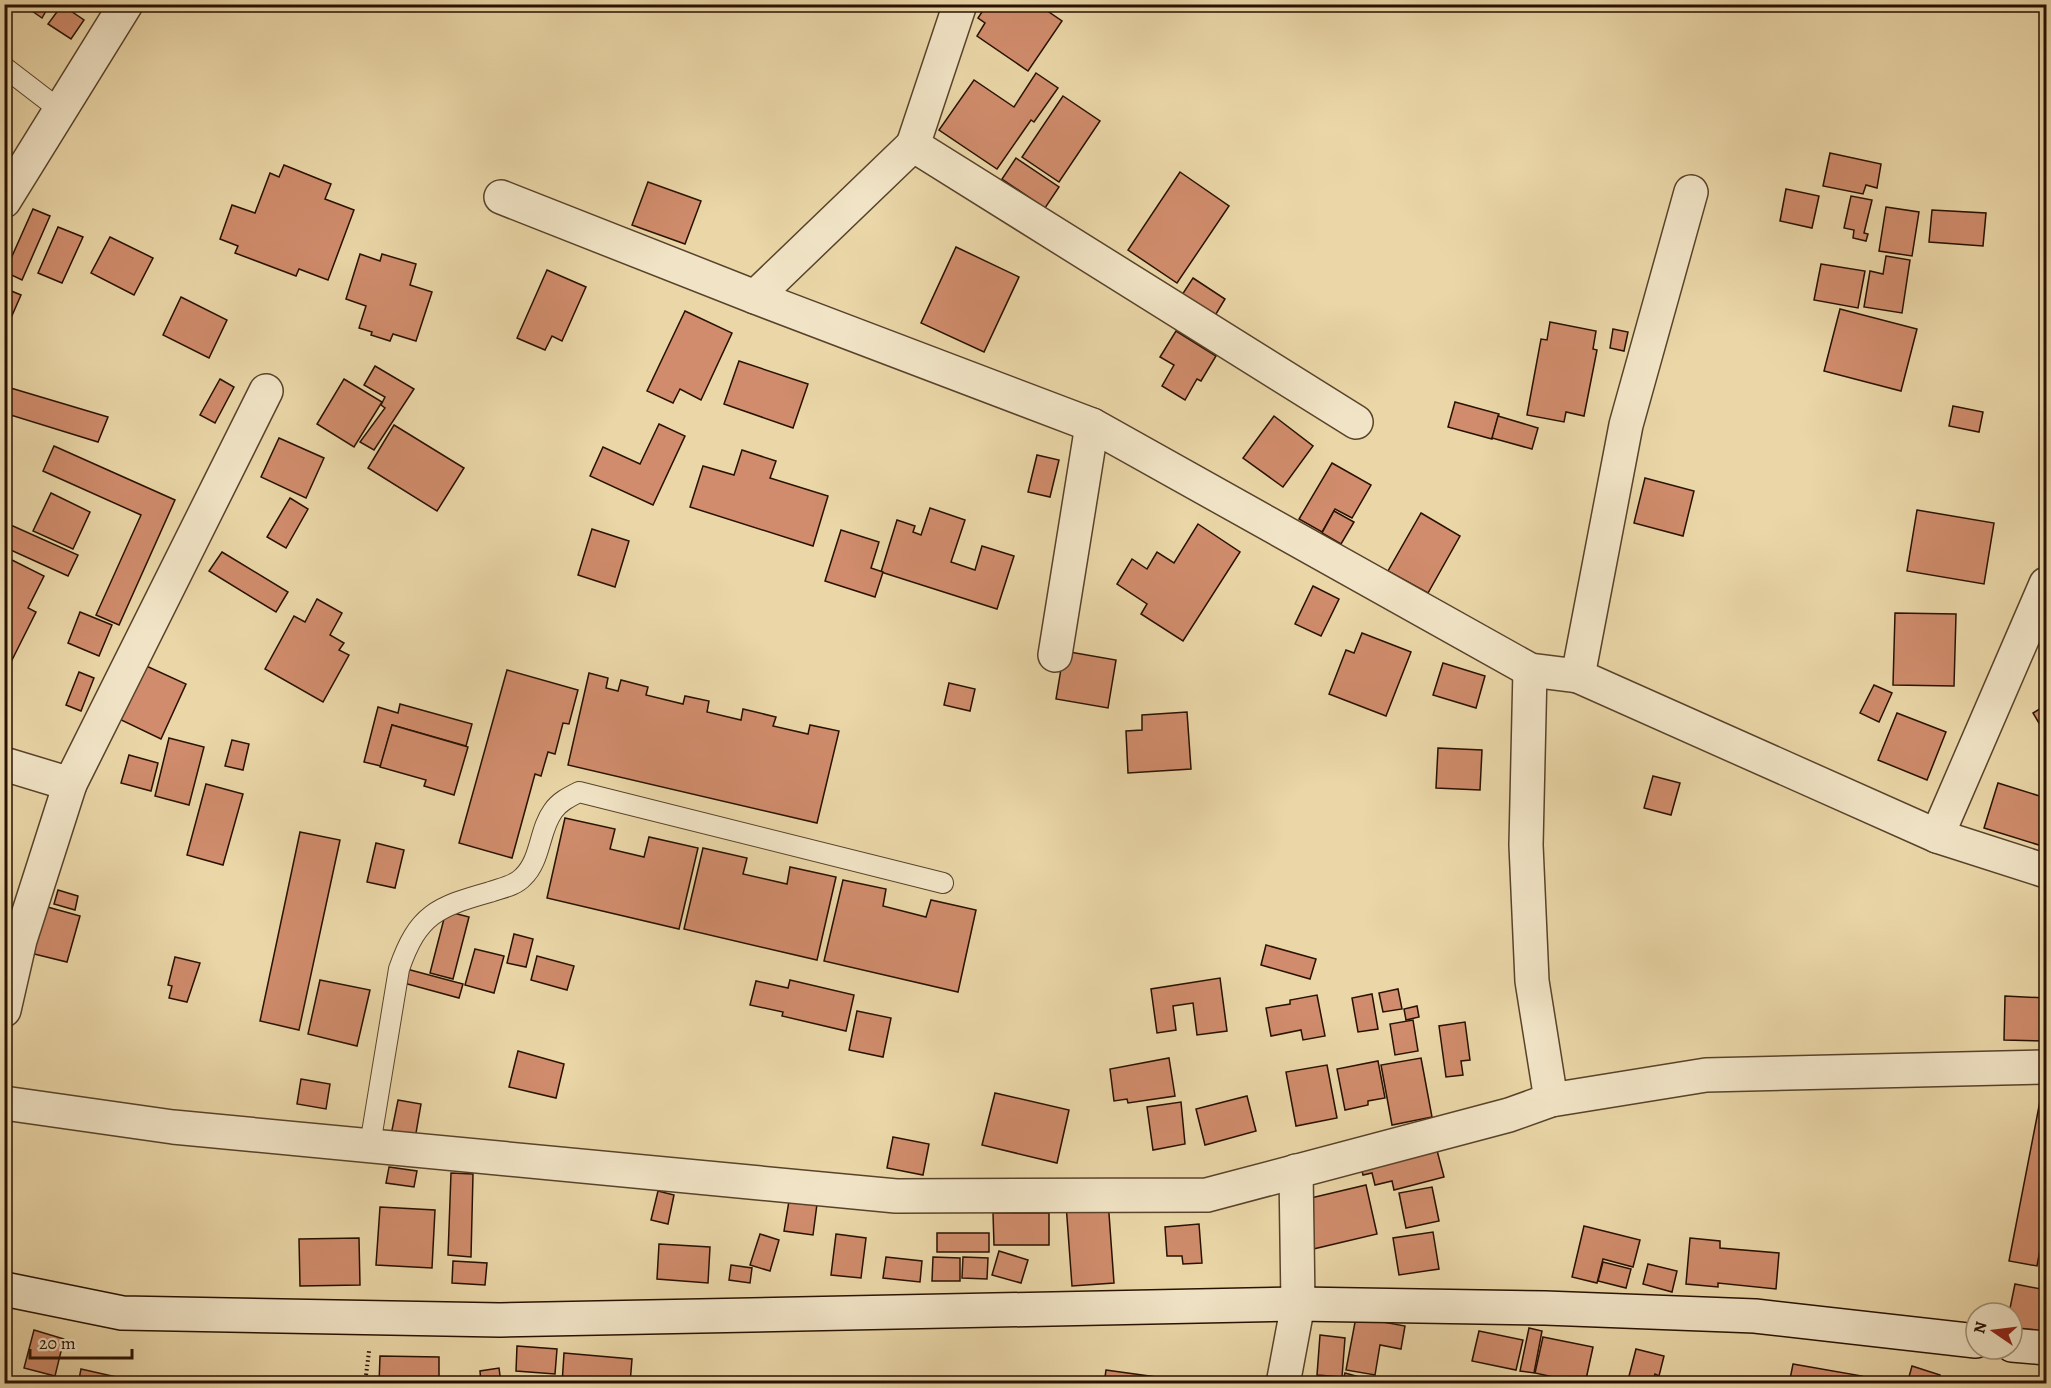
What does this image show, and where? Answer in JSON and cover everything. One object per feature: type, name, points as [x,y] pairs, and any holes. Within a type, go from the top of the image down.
[{"type":"street","points":[[4,201],[126,4]]},
{"type":"street","points":[[755,297],[913,145],[960,4]]},
{"type":"street","points":[[913,145],[1356,422]]},
{"type":"street","points":[[1578,676],[1626,425],[1691,192]]},
{"type":"street","points":[[501,197],[755,297],[1092,425],[1530,670],[1578,676],[1936,836],[2046,871]]},
{"type":"street","points":[[4,1010],[20,940],[70,784],[266,391]]},
{"type":"street","points":[[1055,655],[1092,425]]},
{"type":"street","points":[[1936,836],[2046,584]]},
{"type":"street","points":[[1530,670],[1526,845],[1532,981],[1551,1100]]},
{"type":"street","points":[[4,764],[70,784]]},
{"type":"street","points":[[4,1103],[173,1127],[896,1196],[1208,1195],[1509,1115],[1551,1100],[1706,1075],[2046,1067]]},
{"type":"street","points":[[1283,1383],[1298,1304],[1296,1172]]},
{"type":"street","points":[[4,1289],[122,1313],[500,1320],[1298,1304],[1545,1308],[1755,1316],[1964,1340]]},
{"type":"street","points":[[2024,1346],[2046,1348]]},
{"type":"lane","points":[[4,68],[60,110]]},
{"type":"lane","points":[[370,1145],[399,969],[407,946],[422,925],[441,908],[510,886],[523,878],[530,868],[552,812],[563,801],[579,792],[943,883]]},
{"type":"building","points":[[22,4],[50,4],[42,18]]},
{"type":"building","points":[[987,4],[1037,4],[1062,21],[1028,71],[977,36],[985,23],[978,18]]},
{"type":"building","points":[[62,5],[84,20],[71,39],[48,24]]},
{"type":"building","points":[[1036,73],[1058,88],[1034,122],[1031,120],[997,169],[939,130],[974,80],[1014,107]]},
{"type":"building","points":[[1063,96],[1100,121],[1059,182],[1022,157]]},
{"type":"building","points":[[1830,153],[1881,164],[1877,188],[1866,185],[1863,194],[1823,186]]},
{"type":"building","points":[[1016,158],[1059,187],[1045,208],[1002,179]]},
{"type":"building","points":[[284,165],[331,184],[325,199],[354,210],[328,280],[299,269],[296,276],[235,253],[238,246],[220,239],[232,205],[255,213],[270,173],[279,177]]},
{"type":"building","points":[[1180,172],[1229,206],[1177,283],[1128,250]]},
{"type":"building","points":[[648,182],[701,201],[685,244],[632,225]]},
{"type":"building","points":[[1786,189],[1819,196],[1812,228],[1780,221]]},
{"type":"building","points":[[1851,196],[1872,200],[1864,233],[1868,234],[1866,241],[1853,238],[1854,230],[1844,228]]},
{"type":"building","points":[[1886,207],[1919,212],[1912,256],[1879,251]]},
{"type":"building","points":[[33,209],[50,216],[22,280],[5,272]]},
{"type":"building","points":[[1932,210],[1986,213],[1983,246],[1929,242]]},
{"type":"building","points":[[58,227],[83,237],[62,283],[38,273]]},
{"type":"building","points":[[110,237],[153,258],[134,295],[91,273]]},
{"type":"building","points":[[956,247],[1019,277],[984,352],[921,323]]},
{"type":"building","points":[[360,254],[380,261],[382,254],[416,264],[410,285],[432,292],[416,341],[393,334],[390,341],[371,335],[372,332],[359,328],[366,306],[346,299]]},
{"type":"building","points":[[1886,256],[1910,260],[1902,313],[1864,307],[1870,271],[1883,274]]},
{"type":"building","points":[[1821,264],[1865,271],[1858,308],[1814,300]]},
{"type":"building","points":[[547,270],[586,287],[562,341],[552,336],[545,350],[517,338]]},
{"type":"building","points":[[1193,278],[1225,299],[1213,319],[1180,298]]},
{"type":"building","points":[[4,288],[21,295],[4,334]]},
{"type":"building","points":[[181,297],[227,320],[209,358],[163,335]]},
{"type":"building","points":[[1840,309],[1917,329],[1901,391],[1824,371]]},
{"type":"building","points":[[685,311],[732,333],[701,400],[680,389],[673,403],[647,391]]},
{"type":"building","points":[[1550,322],[1596,331],[1593,349],[1597,350],[1584,416],[1566,412],[1564,422],[1527,415],[1541,339],[1547,340]]},
{"type":"building","points":[[1613,329],[1628,332],[1624,351],[1610,348]]},
{"type":"building","points":[[1176,331],[1216,356],[1201,381],[1197,379],[1185,400],[1162,386],[1174,365],[1160,357]]},
{"type":"building","points":[[739,361],[808,384],[793,428],[724,404]]},
{"type":"building","points":[[375,366],[414,389],[374,450],[360,442],[385,408],[381,405],[385,397],[364,385]]},
{"type":"building","points":[[220,379],[234,387],[215,423],[200,415]]},
{"type":"building","points":[[344,379],[382,402],[354,447],[317,424]]},
{"type":"building","points":[[4,386],[108,417],[98,442],[4,413]]},
{"type":"building","points":[[1455,402],[1499,414],[1492,439],[1448,427]]},
{"type":"building","points":[[1953,406],[1983,412],[1979,432],[1949,426]]},
{"type":"building","points":[[1274,416],[1313,446],[1283,487],[1243,458]]},
{"type":"building","points":[[1498,416],[1538,428],[1532,449],[1492,438]]},
{"type":"building","points":[[659,424],[685,436],[653,505],[590,476],[603,447],[640,464]]},
{"type":"building","points":[[394,425],[464,468],[437,511],[368,468]]},
{"type":"building","points":[[279,438],[324,458],[306,498],[261,477]]},
{"type":"building","points":[[54,446],[175,500],[119,625],[96,615],[141,515],[43,471]]},
{"type":"building","points":[[742,450],[776,461],[770,478],[828,496],[813,546],[690,507],[703,466],[734,475]]},
{"type":"building","points":[[1037,455],[1059,460],[1050,497],[1028,492]]},
{"type":"building","points":[[1332,463],[1371,485],[1352,518],[1335,509],[1322,532],[1299,519]]},
{"type":"building","points":[[1645,478],[1694,491],[1683,536],[1634,523]]},
{"type":"building","points":[[51,493],[90,512],[73,549],[33,531]]},
{"type":"building","points":[[290,498],[308,509],[286,548],[267,537]]},
{"type":"building","points":[[930,508],[965,520],[951,562],[975,570],[982,546],[1014,556],[997,609],[881,572],[897,520],[915,526],[913,532],[921,535]]},
{"type":"building","points":[[1917,510],[1994,523],[1984,584],[1907,571]]},
{"type":"building","points":[[1334,511],[1354,522],[1341,544],[1322,533]]},
{"type":"building","points":[[1421,513],[1460,536],[1428,593],[1388,571]]},
{"type":"building","points":[[4,522],[78,555],[68,576],[4,547]]},
{"type":"building","points":[[1198,524],[1240,552],[1183,641],[1141,614],[1147,604],[1117,584],[1132,559],[1147,569],[1157,552],[1174,563]]},
{"type":"building","points":[[592,529],[629,541],[615,587],[578,575]]},
{"type":"building","points":[[841,530],[879,542],[871,568],[883,572],[875,597],[825,581]]},
{"type":"building","points":[[222,552],[288,592],[276,612],[209,571]]},
{"type":"building","points":[[4,556],[44,576],[28,608],[36,612],[7,670],[4,668]]},
{"type":"building","points":[[1313,586],[1339,599],[1321,636],[1295,624]]},
{"type":"building","points":[[317,599],[342,613],[330,635],[344,643],[339,650],[349,655],[323,702],[265,669],[294,616],[305,622]]},
{"type":"building","points":[[80,612],[112,625],[99,656],[68,643]]},
{"type":"building","points":[[1895,613],[1956,614],[1954,686],[1893,685]]},
{"type":"building","points":[[1362,633],[1411,652],[1386,716],[1329,694],[1346,650],[1354,653]]},
{"type":"building","points":[[1064,651],[1116,660],[1108,708],[1056,699]]},
{"type":"building","points":[[1443,663],[1485,676],[1476,708],[1433,695]]},
{"type":"building","points":[[142,664],[186,684],[161,739],[117,718]]},
{"type":"building","points":[[507,670],[578,690],[569,724],[563,723],[555,754],[548,752],[541,776],[535,774],[512,858],[459,843]]},
{"type":"building","points":[[79,672],[94,678],[81,711],[66,705]]},
{"type":"building","points":[[589,673],[608,678],[606,688],[618,691],[621,680],[648,687],[646,695],[683,704],[685,696],[709,701],[707,712],[741,720],[743,709],[776,717],[773,726],[808,734],[810,725],[839,731],[817,823],[568,765]]},
{"type":"building","points":[[949,683],[975,689],[970,711],[944,705]]},
{"type":"building","points":[[1874,685],[1892,693],[1879,722],[1860,713]]},
{"type":"building","points":[[400,704],[472,724],[466,746],[392,725],[381,766],[364,762],[378,707],[398,713]]},
{"type":"building","points":[[2046,705],[2046,735],[2033,713]]},
{"type":"building","points":[[1187,712],[1191,769],[1128,773],[1126,731],[1142,730],[1142,715]]},
{"type":"building","points":[[1897,713],[1946,732],[1927,780],[1878,760]]},
{"type":"building","points":[[392,725],[468,747],[454,795],[424,786],[426,780],[380,767]]},
{"type":"building","points":[[169,738],[204,747],[189,805],[155,796]]},
{"type":"building","points":[[232,740],[249,744],[243,770],[225,766]]},
{"type":"building","points":[[1438,748],[1482,750],[1480,790],[1436,788]]},
{"type":"building","points":[[129,755],[158,763],[151,791],[121,783]]},
{"type":"building","points":[[1653,776],[1680,783],[1671,815],[1644,808]]},
{"type":"building","points":[[1998,783],[2046,798],[2046,833],[2042,846],[1984,828]]},
{"type":"building","points":[[206,784],[243,794],[223,865],[187,855]]},
{"type":"building","points":[[565,818],[615,829],[610,849],[644,857],[649,837],[698,848],[679,929],[547,898]]},
{"type":"building","points":[[300,832],[340,840],[299,1030],[260,1021]]},
{"type":"building","points":[[376,843],[404,850],[395,888],[367,882]]},
{"type":"building","points":[[703,848],[747,858],[743,874],[787,884],[790,867],[836,877],[817,960],[684,929]]},
{"type":"building","points":[[843,880],[886,889],[883,906],[926,917],[931,900],[976,910],[958,992],[824,961]]},
{"type":"building","points":[[58,890],[78,896],[75,910],[54,904]]},
{"type":"building","points":[[44,906],[80,916],[67,962],[30,953]]},
{"type":"building","points":[[446,911],[469,917],[453,979],[430,973]]},
{"type":"building","points":[[514,934],[533,939],[526,967],[507,963]]},
{"type":"building","points":[[1266,945],[1316,959],[1310,979],[1261,965]]},
{"type":"building","points":[[475,949],[504,956],[494,993],[465,985]]},
{"type":"building","points":[[537,956],[574,966],[567,990],[531,980]]},
{"type":"building","points":[[175,957],[200,963],[187,1002],[169,998],[172,986],[168,985]]},
{"type":"building","points":[[403,968],[463,984],[459,998],[400,982]]},
{"type":"building","points":[[1220,978],[1227,1031],[1197,1035],[1193,1003],[1173,1006],[1176,1030],[1157,1033],[1151,989]]},
{"type":"building","points":[[320,980],[370,990],[357,1046],[308,1034]]},
{"type":"building","points":[[790,980],[854,995],[846,1031],[782,1016],[783,1012],[750,1005],[756,981],[788,988]]},
{"type":"building","points":[[1398,989],[1402,1009],[1383,1012],[1379,993]]},
{"type":"building","points":[[1372,994],[1378,1029],[1358,1032],[1352,998]]},
{"type":"building","points":[[1317,995],[1325,1036],[1303,1040],[1301,1030],[1271,1036],[1266,1008],[1290,1004],[1290,1000]]},
{"type":"building","points":[[2005,996],[2046,998],[2046,1041],[2004,1040]]},
{"type":"building","points":[[1417,1006],[1419,1017],[1406,1020],[1404,1009]]},
{"type":"building","points":[[857,1011],[891,1018],[883,1057],[849,1050]]},
{"type":"building","points":[[1413,1020],[1418,1051],[1395,1055],[1390,1024]]},
{"type":"building","points":[[1465,1022],[1470,1060],[1461,1061],[1463,1075],[1446,1077],[1439,1026]]},
{"type":"building","points":[[518,1051],[564,1064],[556,1098],[509,1087]]},
{"type":"building","points":[[1169,1058],[1175,1096],[1128,1103],[1127,1099],[1114,1101],[1110,1069]]},
{"type":"building","points":[[1421,1058],[1432,1117],[1392,1125],[1381,1065]]},
{"type":"building","points":[[1378,1061],[1385,1098],[1368,1101],[1368,1105],[1345,1110],[1337,1069]]},
{"type":"building","points":[[1327,1065],[1337,1118],[1296,1126],[1286,1072]]},
{"type":"building","points":[[301,1079],[330,1084],[326,1109],[297,1104]]},
{"type":"building","points":[[995,1093],[1069,1110],[1057,1163],[982,1145]]},
{"type":"building","points":[[1247,1096],[1256,1131],[1205,1145],[1196,1109]]},
{"type":"building","points":[[2041,1096],[2046,1097],[2046,1217],[2037,1266],[2009,1261]]},
{"type":"building","points":[[398,1100],[421,1104],[415,1139],[391,1135]]},
{"type":"building","points":[[1181,1102],[1185,1144],[1153,1150],[1147,1107]]},
{"type":"building","points":[[893,1137],[929,1144],[923,1175],[887,1168]]},
{"type":"building","points":[[1434,1139],[1444,1177],[1394,1190],[1392,1181],[1375,1185],[1372,1173],[1363,1175],[1359,1158]]},
{"type":"building","points":[[389,1167],[417,1171],[414,1187],[386,1183]]},
{"type":"building","points":[[451,1173],[473,1174],[471,1257],[448,1255]]},
{"type":"building","points":[[1366,1185],[1377,1234],[1309,1250],[1298,1201]]},
{"type":"building","points":[[1432,1187],[1439,1221],[1406,1228],[1399,1193]]},
{"type":"building","points":[[658,1191],[674,1195],[668,1224],[651,1220]]},
{"type":"building","points":[[1108,1200],[1114,1283],[1072,1286],[1066,1204]]},
{"type":"building","points":[[789,1201],[817,1204],[813,1235],[784,1231]]},
{"type":"building","points":[[380,1207],[435,1210],[432,1268],[376,1265]]},
{"type":"building","points":[[993,1213],[1049,1213],[1049,1245],[994,1245]]},
{"type":"building","points":[[1199,1224],[1202,1263],[1183,1264],[1182,1256],[1167,1256],[1165,1227]]},
{"type":"building","points":[[1584,1226],[1640,1240],[1633,1267],[1603,1259],[1597,1283],[1572,1277]]},
{"type":"building","points":[[1433,1232],[1439,1269],[1399,1275],[1393,1238]]},
{"type":"building","points":[[937,1233],[989,1233],[989,1252],[937,1252]]},
{"type":"building","points":[[760,1234],[779,1240],[770,1271],[750,1265]]},
{"type":"building","points":[[836,1234],[866,1238],[861,1278],[831,1275]]},
{"type":"building","points":[[359,1238],[360,1285],[300,1286],[299,1239]]},
{"type":"building","points":[[1690,1238],[1720,1241],[1720,1248],[1779,1253],[1776,1289],[1718,1283],[1718,1287],[1686,1284]]},
{"type":"building","points":[[659,1244],[710,1247],[708,1283],[657,1279]]},
{"type":"building","points":[[999,1251],[1028,1260],[1021,1283],[992,1275]]},
{"type":"building","points":[[886,1257],[922,1261],[920,1282],[883,1278]]},
{"type":"building","points":[[933,1257],[960,1258],[960,1281],[932,1281]]},
{"type":"building","points":[[963,1257],[988,1258],[987,1279],[962,1278]]},
{"type":"building","points":[[453,1261],[487,1263],[485,1285],[452,1283]]},
{"type":"building","points":[[1603,1262],[1631,1269],[1626,1288],[1598,1281]]},
{"type":"building","points":[[1648,1264],[1677,1271],[1672,1292],[1643,1284]]},
{"type":"building","points":[[731,1265],[752,1268],[750,1283],[729,1280]]},
{"type":"building","points":[[2015,1284],[2046,1290],[2046,1342],[2024,1337],[2024,1301],[2011,1301]]},
{"type":"building","points":[[1356,1317],[1405,1326],[1401,1349],[1380,1345],[1375,1375],[1346,1370]]},
{"type":"building","points":[[1529,1328],[1542,1331],[1534,1373],[1520,1371]]},
{"type":"building","points":[[34,1330],[64,1339],[55,1376],[24,1368]]},
{"type":"building","points":[[1479,1331],[1523,1340],[1516,1370],[1472,1361]]},
{"type":"building","points":[[1320,1335],[1345,1338],[1342,1377],[1317,1375]]},
{"type":"building","points":[[1543,1337],[1593,1347],[1585,1384],[1535,1373]]},
{"type":"building","points":[[517,1346],[557,1349],[555,1374],[516,1371]]},
{"type":"building","points":[[1636,1349],[1664,1356],[1659,1376],[1655,1374],[1652,1384],[1627,1384]]},
{"type":"building","points":[[564,1353],[632,1359],[630,1384],[562,1384]]},
{"type":"building","points":[[380,1356],[439,1357],[439,1384],[379,1384]]},
{"type":"building","points":[[1793,1364],[1862,1376],[1861,1384],[1789,1384]]},
{"type":"building","points":[[1912,1366],[1940,1375],[1937,1384],[1907,1384]]},
{"type":"building","points":[[499,1368],[501,1383],[518,1380],[518,1384],[481,1384],[480,1371]]},
{"type":"building","points":[[81,1369],[121,1378],[119,1384],[78,1384]]},
{"type":"building","points":[[1106,1370],[1185,1381],[1185,1384],[1104,1384]]},
{"type":"building","points":[[1345,1373],[1367,1379],[1366,1384],[1342,1384]]}]
